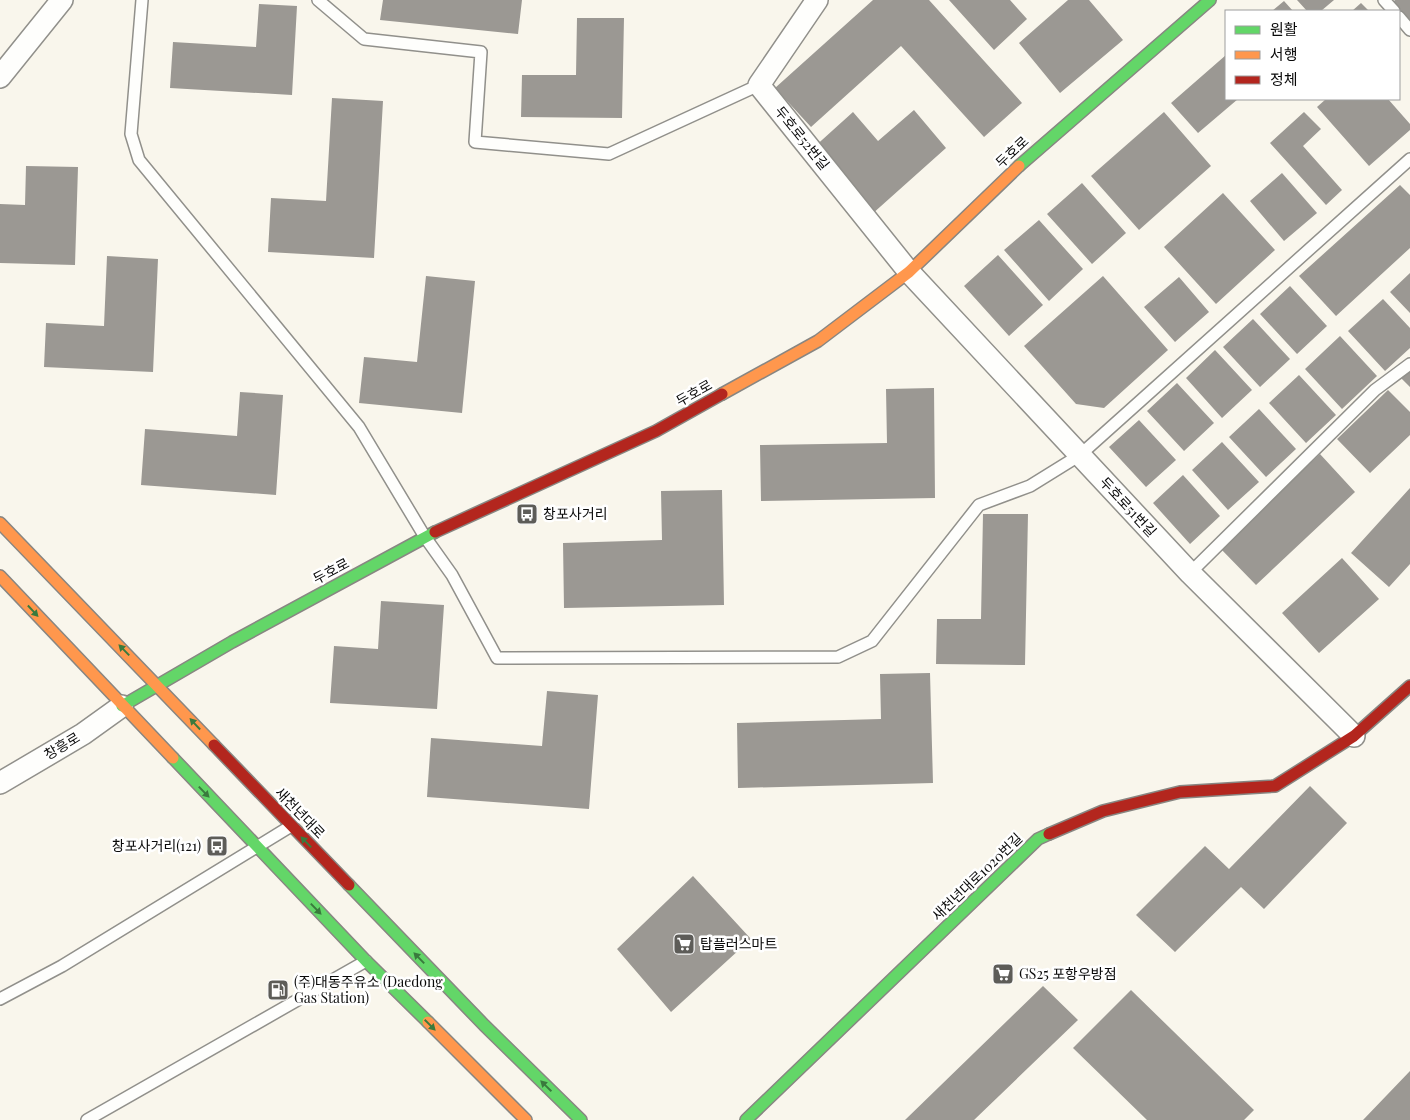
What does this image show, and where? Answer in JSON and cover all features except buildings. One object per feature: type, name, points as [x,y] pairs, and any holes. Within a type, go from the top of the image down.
[{"type":"street","points":[[0,77],[62,0]]},
{"type":"street","points":[[759,85],[817,0]]},
{"type":"street","name":"두호로","points":[[122,706],[426,537],[656,431],[818,341],[909,272],[1028,156],[1210,0]]},
{"type":"street","name":"두호로52번길","points":[[759,85],[909,272]]},
{"type":"street","name":"두호로51번길","points":[[909,272],[1190,573],[1354,736]]},
{"type":"street","name":"새천년대로","points":[[0,523],[477,1018],[581,1120]]},
{"type":"street","points":[[0,576],[366,961],[526,1120]]},
{"type":"street","points":[[48,593],[54,584],[54,577]]},
{"type":"street","name":"새천년대로1020번길","points":[[746,1120],[1038,839],[1103,811],[1180,792],[1275,786],[1354,736],[1410,686]]},
{"type":"street","name":"창흥로","points":[[0,783],[83,734],[122,706]]},
{"type":"lane","points":[[142,0],[131,134],[138,160],[359,426],[426,537],[452,575],[497,658],[838,657],[872,641],[979,505],[1030,486],[1080,454],[1410,159]]},
{"type":"lane","points":[[318,0],[364,40],[481,52],[475,142],[609,154],[759,85]]},
{"type":"lane","points":[[1384,0],[1393,10]]},
{"type":"lane","points":[[1400,18],[1410,30]]},
{"type":"lane","points":[[1190,573],[1375,390],[1410,364]]},
{"type":"lane","points":[[0,999],[62,966],[291,826]]},
{"type":"lane","points":[[87,1120],[366,961]]},
{"type":"traffic: fast","points":[[1019,166],[1210,0]]},
{"type":"traffic: fast","points":[[122,706],[232,642],[435,532]]},
{"type":"traffic: fast","points":[[173,758],[366,961],[428,1022]]},
{"type":"traffic: fast","points":[[746,1120],[1038,839],[1049,834]]},
{"type":"traffic: fast","points":[[349,885],[484,1025],[581,1120]]},
{"type":"traffic: slow","points":[[722,394],[818,341],[909,272],[1019,166]]},
{"type":"traffic: slow","points":[[0,523],[214,745]]},
{"type":"traffic: slow","points":[[0,576],[173,758]]},
{"type":"traffic: slow","points":[[428,1022],[526,1120]]},
{"type":"traffic: jam","points":[[435,532],[656,431],[722,394]]},
{"type":"traffic: jam","points":[[1049,834],[1103,811],[1180,792],[1275,786],[1354,736],[1410,686]]},
{"type":"traffic: jam","points":[[214,745],[349,885]]},
{"type":"place","name":"창포사거리","points":[[527,514]]},
{"type":"place","name":"창포사거리(121)","points":[[217,846]]},
{"type":"place","name":"탑플러스마트","points":[[684,944]]},
{"type":"place","name":"GS25 포항우방점","points":[[1003,974]]},
{"type":"place","name":"(주)대동주유소 (Daedong Gas Station)","points":[[278,990]]}]
